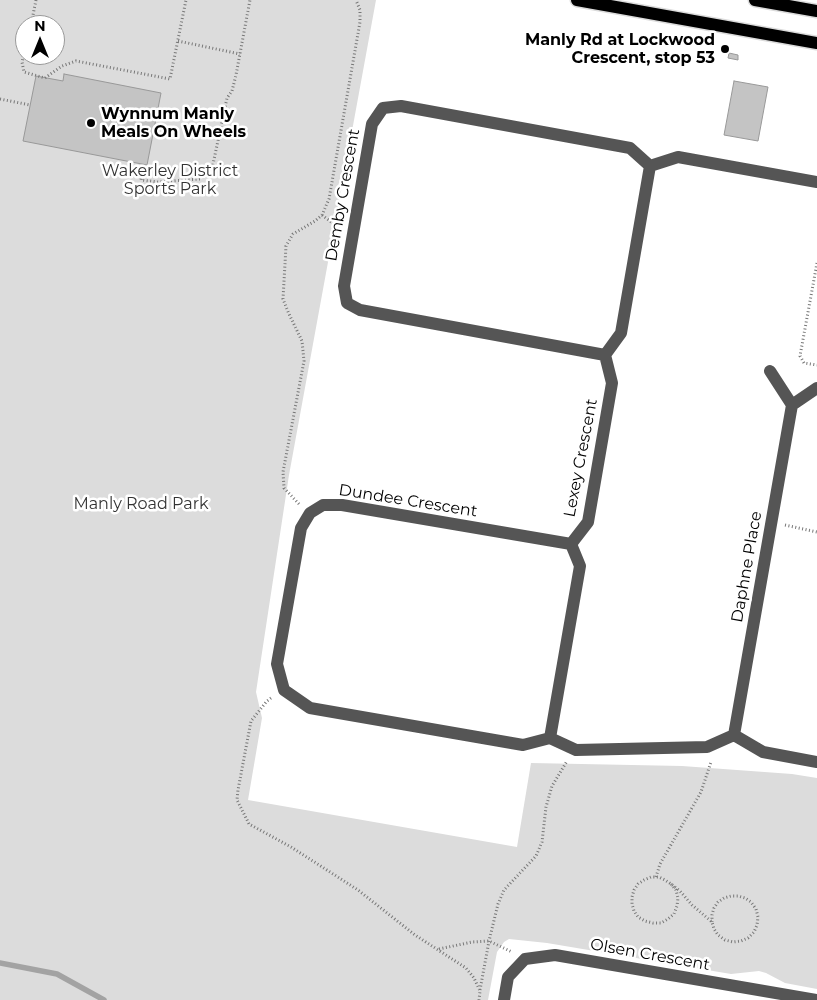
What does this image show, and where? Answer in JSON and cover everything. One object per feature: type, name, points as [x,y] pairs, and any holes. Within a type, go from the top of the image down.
[{"type":"main road","points":[[577,0],[817,43]]},
{"type":"main road","points":[[755,0],[817,11]]},
{"type":"street","name":"Demby Crescent","points":[[606,355],[360,310],[347,303],[344,286],[372,124],[383,108],[401,106],[630,148],[650,166]]},
{"type":"street","points":[[606,355],[621,333],[650,166],[678,156],[817,182]]},
{"type":"street","name":"Lexey Crescent","points":[[570,544],[588,522],[612,383],[606,355]]},
{"type":"street","points":[[770,372],[792,405],[817,388]]},
{"type":"street","name":"Daphne Place","points":[[734,735],[792,405]]},
{"type":"street","name":"Dundee Crescent","points":[[310,514],[323,505],[342,505],[570,544]]},
{"type":"street","points":[[310,514],[301,528],[277,664],[284,690],[310,708],[523,745],[550,738],[576,750],[707,747],[734,735],[762,752],[817,762]]},
{"type":"street","points":[[550,738],[580,566],[570,544]]},
{"type":"street","name":"Olsen Crescent","points":[[525,959],[555,955],[816,1000]]},
{"type":"street","points":[[504,1000],[508,977],[525,959]]},
{"type":"path","points":[[32,15],[36,0]]},
{"type":"path","points":[[65,65],[76,61],[170,80],[186,0]]},
{"type":"path","points":[[144,165],[141,180],[158,182],[200,179],[212,169],[227,98],[232,91],[250,0]]},
{"type":"path","points":[[310,514],[284,488],[283,472],[304,361],[302,341],[283,299],[286,246],[293,234],[315,222],[322,215],[329,199],[360,22],[360,10],[356,0]]},
{"type":"path","points":[[178,41],[240,54]]},
{"type":"path","points":[[23,65],[24,72],[45,78],[65,65]]},
{"type":"path","points":[[0,99],[30,105]]},
{"type":"path","points":[[817,263],[800,356],[804,362],[817,365]]},
{"type":"path","points":[[772,522],[817,532]]},
{"type":"path","points":[[284,690],[267,701],[251,721],[237,800],[248,824],[358,890],[416,935],[466,968],[474,978],[480,991]]},
{"type":"path","points":[[479,1000],[489,941],[498,904],[504,890],[536,856],[542,842],[546,807],[552,786],[569,759]]},
{"type":"path","points":[[656,877],[660,864],[701,792],[711,762]]},
{"type":"path","points":[[671,884],[676,890],[678,898],[674,914],[668,920],[661,923],[645,921],[638,917],[632,904],[634,890],[638,884],[651,877],[665,880],[671,884],[680,891],[692,905],[712,922],[718,935],[725,940],[733,942],[748,938],[754,932],[758,917],[756,909],[751,902],[745,898],[731,896],[718,902],[714,908],[712,922]]},
{"type":"path","points":[[438,949],[472,942],[489,941],[525,959]]},
{"type":"green space","name":"Manly Road Park","points":[[0,0],[376,0],[289,475],[256,692],[262,718],[248,800],[517,847],[531,763],[682,766],[792,774],[817,778],[817,989],[785,983],[759,971],[731,974],[547,943],[509,939],[504,942],[497,952],[488,1000],[0,1000]]},
{"type":"building","points":[[729,53],[738,55],[738,60],[728,58]]},
{"type":"building","name":"Wynnum Manly Meals On Wheels","points":[[64,74],[161,93],[147,165],[23,141],[36,76],[63,81]]},
{"type":"building","points":[[734,81],[768,87],[758,141],[724,135]]},
{"type":"waterway","points":[[0,963],[57,974],[104,1000]]},
{"type":"place","name":"Manly Rd at Lockwood Crescent, stop 53","points":[[725,49]]},
{"type":"place","name":"Wynnum Manly Meals On Wheels","points":[[91,123]]},
{"type":"park label","name":"Wakerley District Sports Park","points":[[170,180]]}]
